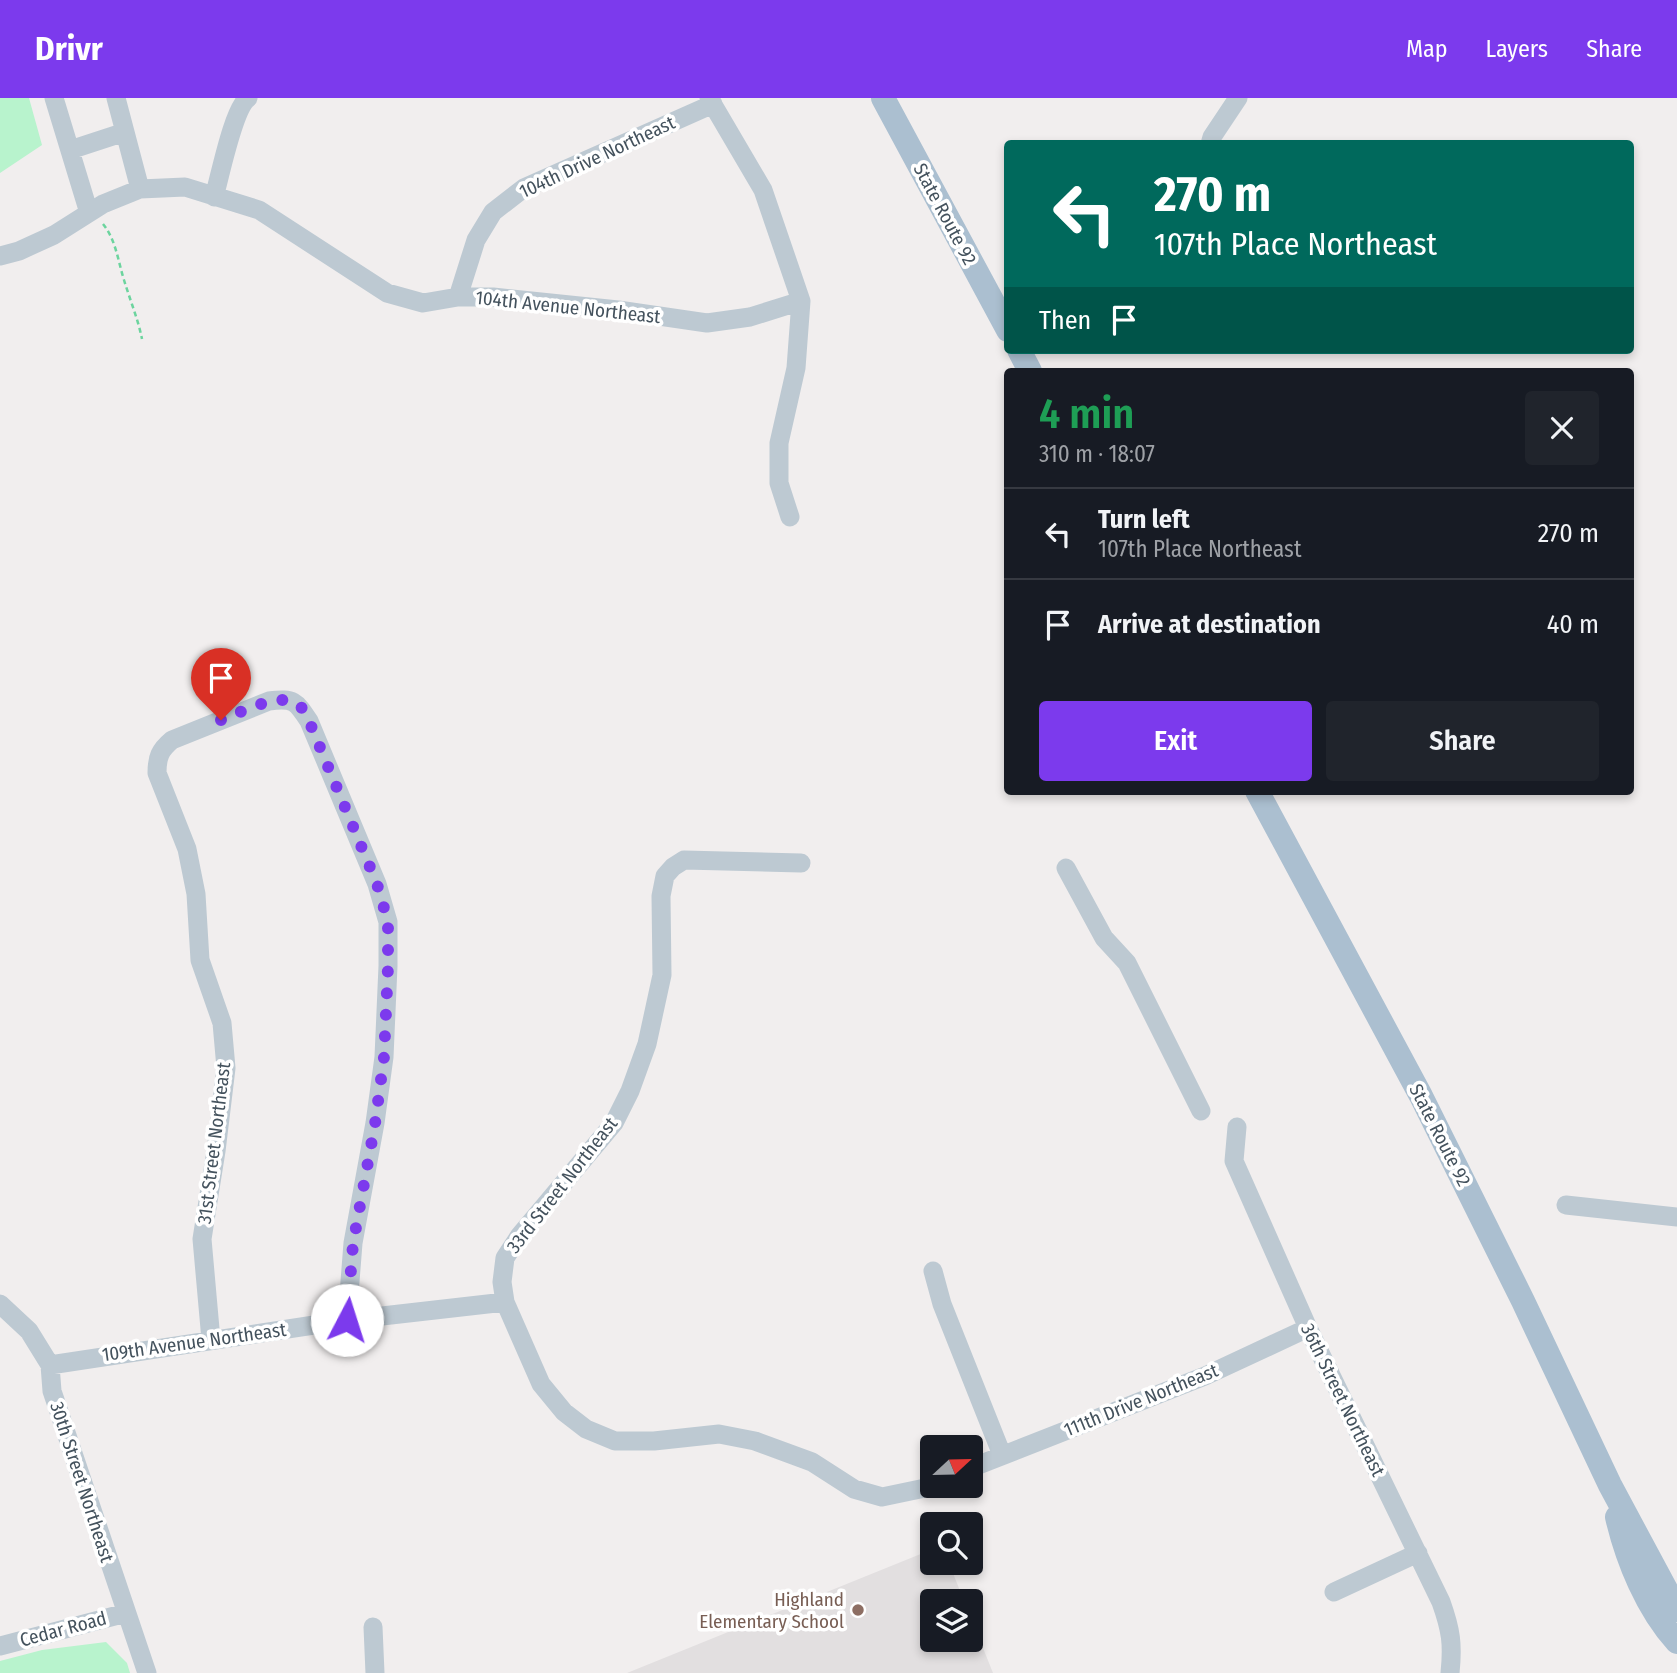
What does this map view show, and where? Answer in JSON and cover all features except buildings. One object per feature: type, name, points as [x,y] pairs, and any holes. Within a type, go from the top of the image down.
[{"type":"main road","name":"State Route 92","points":[[883,98],[1004,323]]},
{"type":"main road","name":"State Route 92","points":[[1259,795],[1421,1096],[1529,1313],[1610,1485],[1677,1610]]},
{"type":"main road","name":"State Route 92","points":[[1610,1485],[1626,1551],[1634,1572],[1656,1613],[1677,1642]]},
{"type":"street","points":[[55,98],[89,213]]},
{"type":"street","points":[[116,98],[140,189]]},
{"type":"street","points":[[215,197],[228,143],[242,102],[248,98]]},
{"type":"street","points":[[1211,140],[1238,98]]},
{"type":"street","points":[[711,101],[763,190],[801,302],[796,368],[779,443],[779,483],[790,517]]},
{"type":"street","name":"104th Drive Northeast","points":[[458,297],[476,240],[493,212],[503,204],[524,188],[711,101]]},
{"type":"street","points":[[70,150],[125,132]]},
{"type":"street","name":"104th Avenue Northeast","points":[[0,256],[19,251],[54,235],[103,204],[140,189],[185,187],[259,210],[387,293],[423,303],[458,297],[493,297],[618,310],[706,323],[750,317],[801,302]]},
{"type":"street","name":"31st Street Northeast","points":[[212,1340],[202,1240],[226,1068],[222,1023],[200,960],[196,894],[187,849],[157,773],[157,760],[162,748],[172,740],[269,701],[285,699],[299,705],[309,721],[377,884],[388,922],[384,1057],[353,1244],[347,1320]]},
{"type":"street","name":"33rd Street Northeast","points":[[801,863],[684,860],[664,876],[661,896],[662,975],[647,1044],[630,1091],[614,1123],[520,1235],[505,1258],[502,1282],[505,1302],[541,1384],[564,1412],[586,1429],[615,1441],[654,1441],[719,1434],[755,1441],[812,1462],[854,1489],[882,1497],[920,1488]]},
{"type":"street","points":[[1066,868],[1104,938],[1127,963],[1201,1111]]},
{"type":"street","name":"36th Street Northeast","points":[[1237,1127],[1234,1161],[1308,1328],[1441,1602],[1452,1643],[1450,1673]]},
{"type":"street","points":[[1566,1205],[1677,1217]]},
{"type":"street","points":[[933,1272],[942,1304],[1002,1455]]},
{"type":"street","name":"109th Avenue Northeast","points":[[50,1365],[347,1320],[505,1302]]},
{"type":"street","name":"30th Street Northeast","points":[[0,1304],[29,1331],[50,1365],[52,1391],[147,1673]]},
{"type":"street","name":"111th Drive Northeast","points":[[984,1463],[1205,1376],[1308,1328]]},
{"type":"street","points":[[1334,1592],[1418,1553]]},
{"type":"street","name":"Cedar Road","points":[[0,1646],[126,1613]]},
{"type":"street","points":[[373,1627],[375,1673]]},
{"type":"path","points":[[89,213],[105,225],[114,242],[142,339]]},
{"type":"shaded area","name":"Highland Elementary School","points":[[920,1554],[920,1575],[954,1575],[959,1589],[920,1589],[920,1652],[983,1652],[983,1648],[993,1673],[627,1673]]},
{"type":"green space","points":[[0,98],[29,98],[42,145],[0,173]]},
{"type":"green space","points":[[106,1642],[127,1663],[130,1673],[0,1673],[0,1661],[42,1650]]},
{"type":"place","name":"Highland Elementary School","points":[[858,1610]]},
{"type":"route","points":[[221,720],[269,701],[285,699],[299,705],[309,721],[377,884],[388,922],[384,1057],[353,1244],[347,1320]]}]
